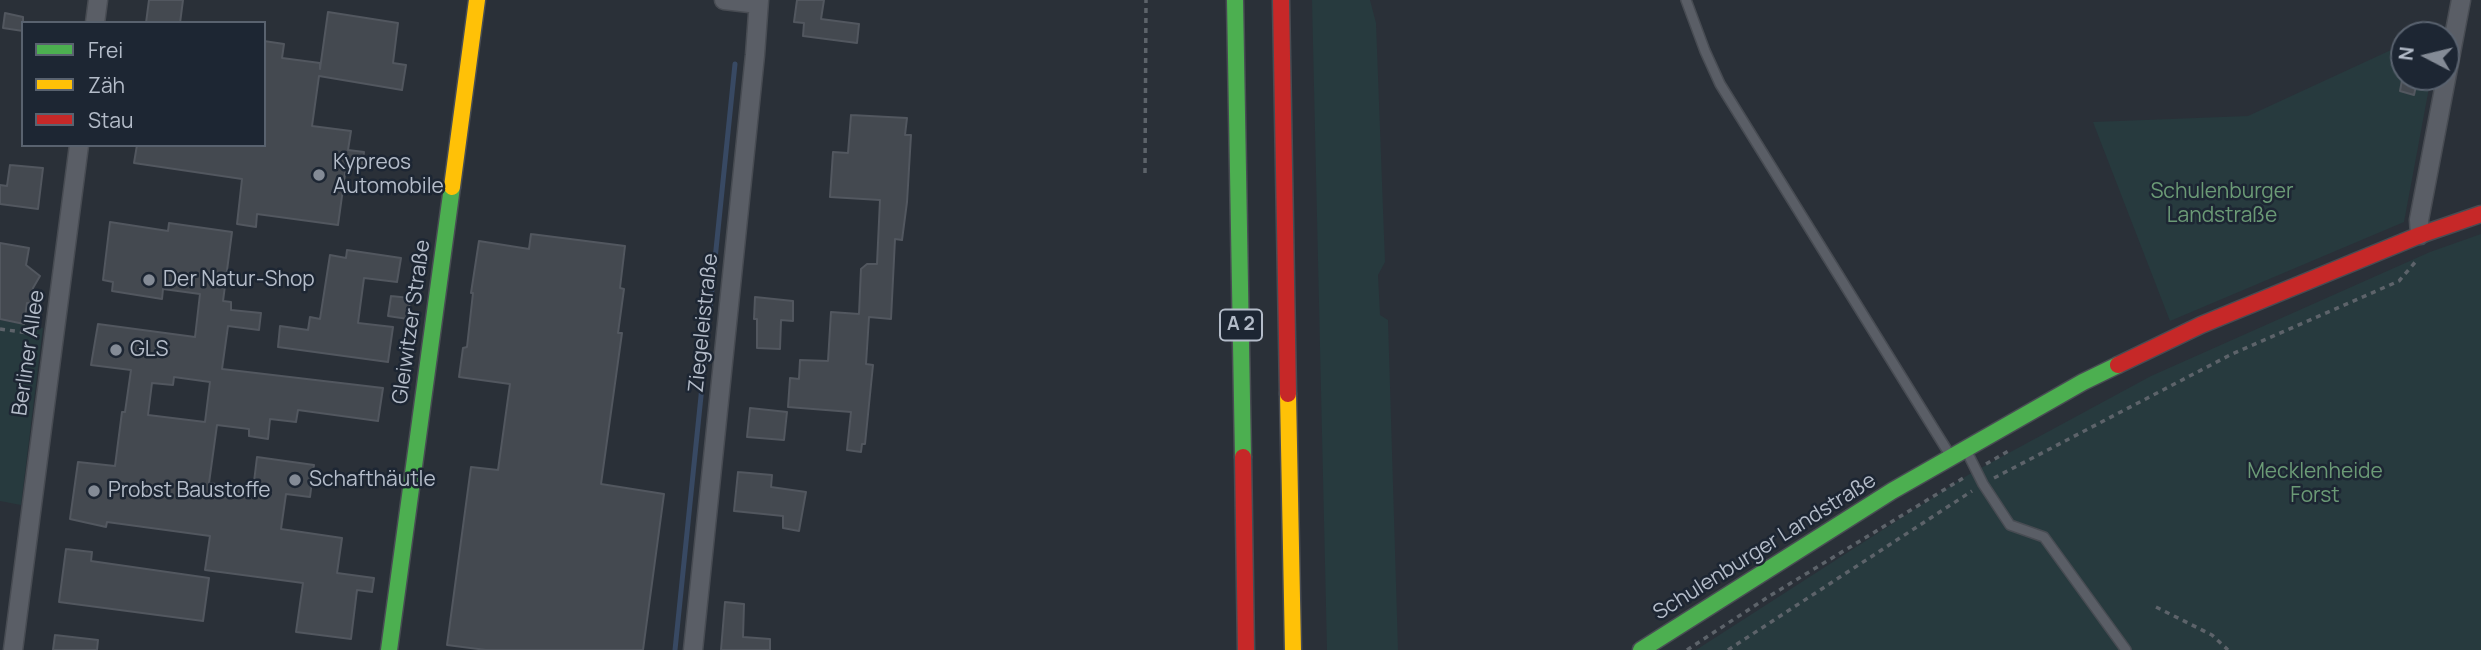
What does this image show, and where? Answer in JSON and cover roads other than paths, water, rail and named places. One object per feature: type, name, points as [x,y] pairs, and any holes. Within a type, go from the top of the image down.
[{"type":"main road","name":"Gleiwitzer Straße","points":[[390,650],[477,0]]},
{"type":"main road","name":"A 2","points":[[1234,0],[1247,650]]},
{"type":"main road","name":"A 2","points":[[1281,0],[1293,650]]},
{"type":"main road","name":"Schulenburger Landstraße","points":[[1641,650],[1892,491],[2084,382],[2201,325],[2420,235],[2481,214]]},
{"type":"street","points":[[95,21],[98,0]]},
{"type":"street","points":[[724,0],[759,2]]},
{"type":"street","points":[[2420,235],[2419,219],[2461,0]]},
{"type":"street","name":"Ziegeleistraße","points":[[693,650],[759,2]]},
{"type":"street","name":"Berliner Allee","points":[[13,650],[79,147]]},
{"type":"lane","points":[[1686,0],[1720,84],[1958,452],[1976,471],[2010,525],[2044,537],[2126,650]]},
{"type":"waterway","points":[[675,650],[735,64]]},
{"type":"place","name":"Kypreos Automobile","points":[[319,175]]},
{"type":"place","name":"Der Natur-Shop","points":[[149,280]]},
{"type":"place","name":"GLS","points":[[116,350]]},
{"type":"place","name":"Schafthäutle","points":[[295,480]]},
{"type":"place","name":"Probst Baustoffe","points":[[94,491]]},
{"type":"park label","name":"Mecklenheide Forst","points":[[2315,484]]}]
